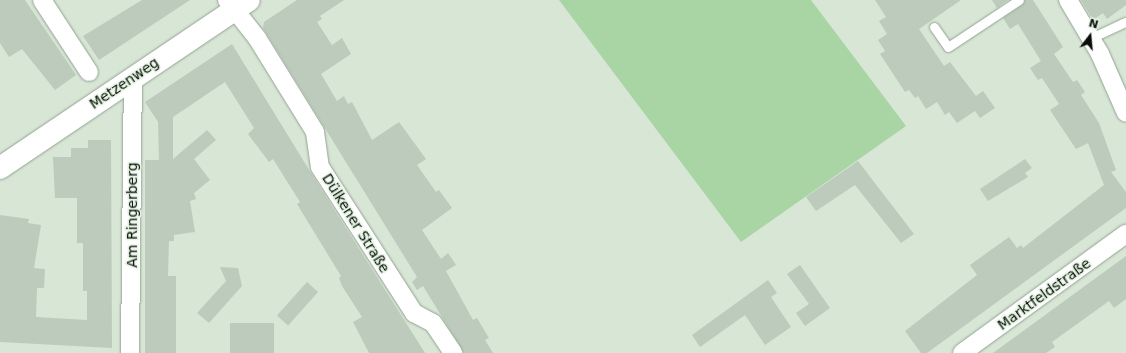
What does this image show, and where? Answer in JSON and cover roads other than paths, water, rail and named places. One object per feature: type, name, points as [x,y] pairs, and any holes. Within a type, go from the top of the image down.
[{"type":"main road","name":"Metzenweg","points":[[0,168],[133,77],[236,3]]},
{"type":"street","points":[[42,0],[89,72]]},
{"type":"street","points":[[1068,0],[1091,38],[1126,113]]},
{"type":"street","name":"Dülkener Straße","points":[[236,3],[315,132],[320,167],[414,314],[433,323],[453,353]]},
{"type":"street","name":"Am Ringerberg","points":[[130,353],[133,77]]},
{"type":"street","name":"Marktfeldstraße","points":[[962,353],[1126,234]]},
{"type":"lane","points":[[934,27],[948,47],[1019,0]]},
{"type":"lane","points":[[1091,38],[1126,22]]}]
